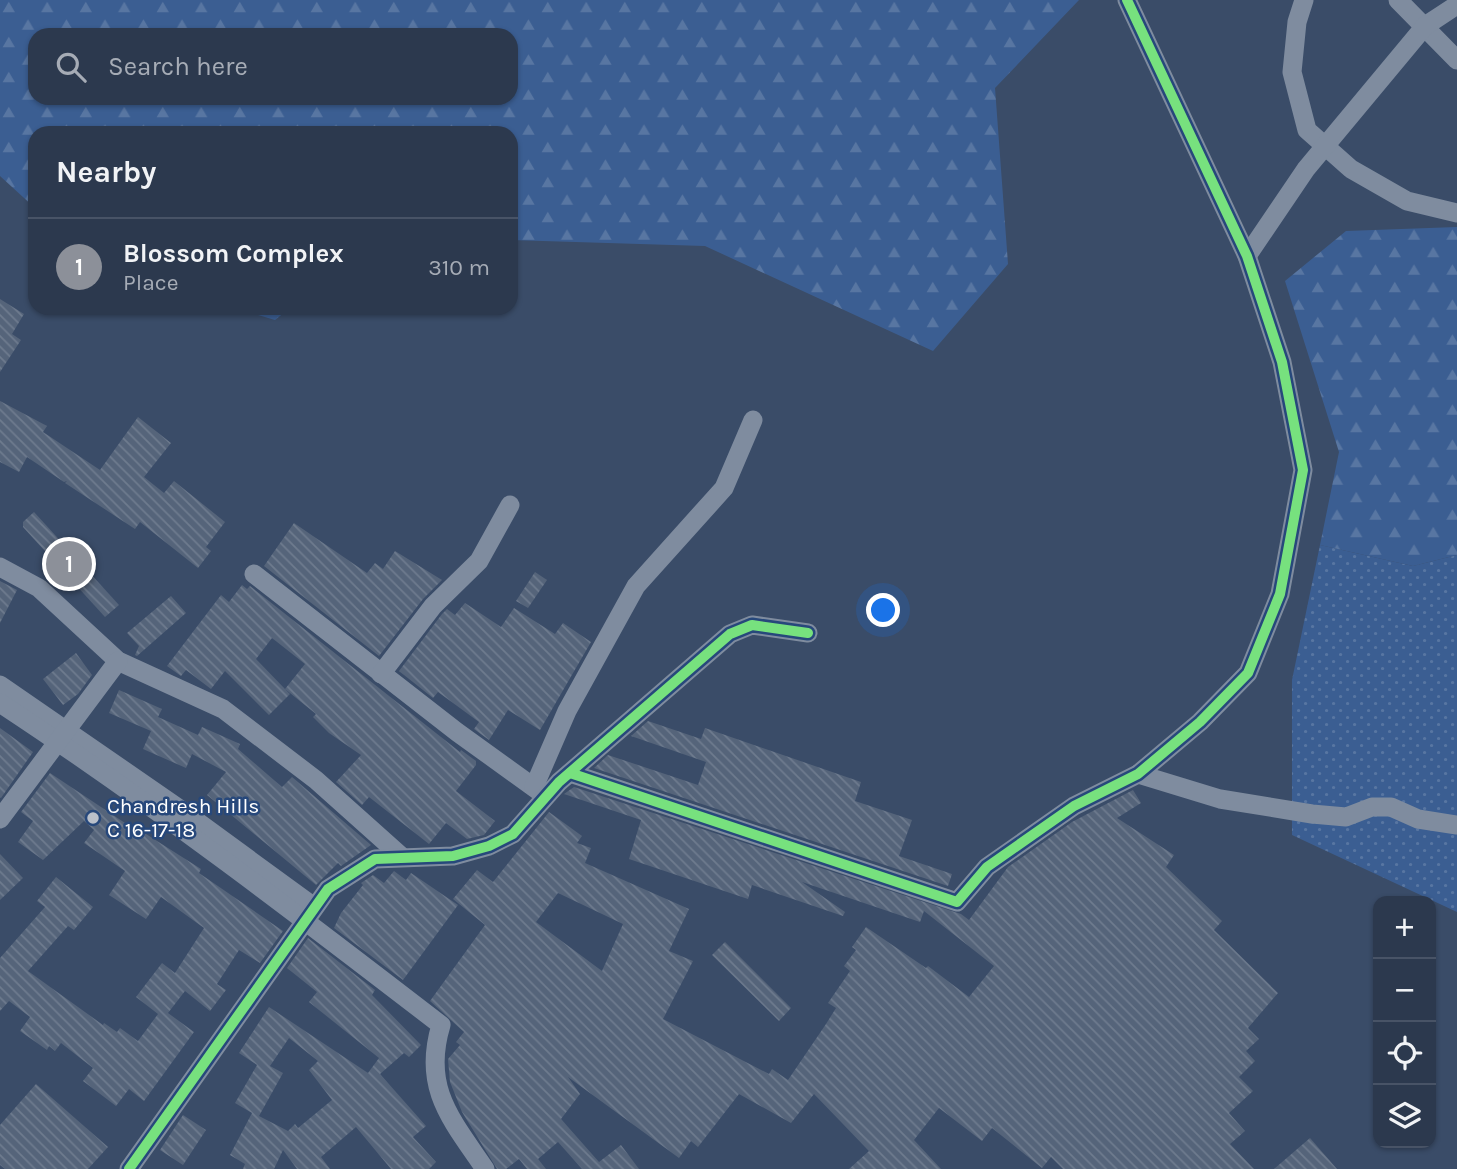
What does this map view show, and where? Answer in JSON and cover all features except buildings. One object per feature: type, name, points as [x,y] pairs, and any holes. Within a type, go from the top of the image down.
[{"type":"street","points":[[570,773],[957,902],[987,867],[1074,806],[1138,774],[1200,722],[1248,673],[1280,594],[1303,470],[1282,362],[1247,256],[1127,0]]},
{"type":"street","points":[[1304,0],[1297,22],[1292,72],[1307,130],[1324,148],[1351,169],[1407,201],[1457,213]]},
{"type":"street","points":[[1398,0],[1457,60]]},
{"type":"street","points":[[1247,256],[1324,148],[1424,26],[1457,5]]},
{"type":"street","points":[[128,1169],[328,889],[375,859],[453,856],[489,846],[513,834],[540,792],[566,711],[636,586],[724,488],[753,420]]},
{"type":"street","points":[[382,674],[433,606],[479,561],[510,505]]},
{"type":"street","points":[[0,567],[39,588],[118,661],[223,709],[317,780],[401,856]]},
{"type":"street","points":[[254,574],[540,792]]},
{"type":"street","points":[[540,792],[570,773],[730,634],[752,625],[808,633]]},
{"type":"street","points":[[0,818],[118,661]]},
{"type":"street","points":[[0,685],[61,736],[309,913],[441,1025],[433,1071],[436,1082],[444,1105],[485,1169]]},
{"type":"street","points":[[0,703],[61,736]]},
{"type":"street","points":[[1138,774],[1220,799],[1312,814],[1346,817],[1372,807],[1391,807],[1418,819],[1457,825]]},
{"type":"green space","points":[[0,0],[1079,0],[995,88],[1008,264],[933,351],[705,246],[518,240],[518,126],[28,126],[28,202],[0,176]]},
{"type":"green space","points":[[1457,227],[1457,555],[1413,566],[1320,545],[1339,452],[1285,281],[1346,231]]},
{"type":"green space","points":[[258,315],[281,315],[275,320]]},
{"type":"green space","points":[[1320,545],[1413,566],[1457,555],[1457,912],[1436,902],[1436,896],[1423,896],[1292,835],[1292,680]]},
{"type":"cycle path","points":[[570,773],[957,902],[987,867],[1074,806],[1138,774],[1200,722],[1248,673],[1280,594],[1303,470],[1282,362],[1247,256],[1127,0]]},
{"type":"cycle path","points":[[129,1169],[328,889],[375,859],[453,856],[489,846],[513,834],[559,782],[730,634],[752,625],[808,633]]},
{"type":"place","name":"Blossom Complex","points":[[69,564]]},
{"type":"place","name":"Chandresh Hills C 16-17-18","points":[[93,818]]}]
